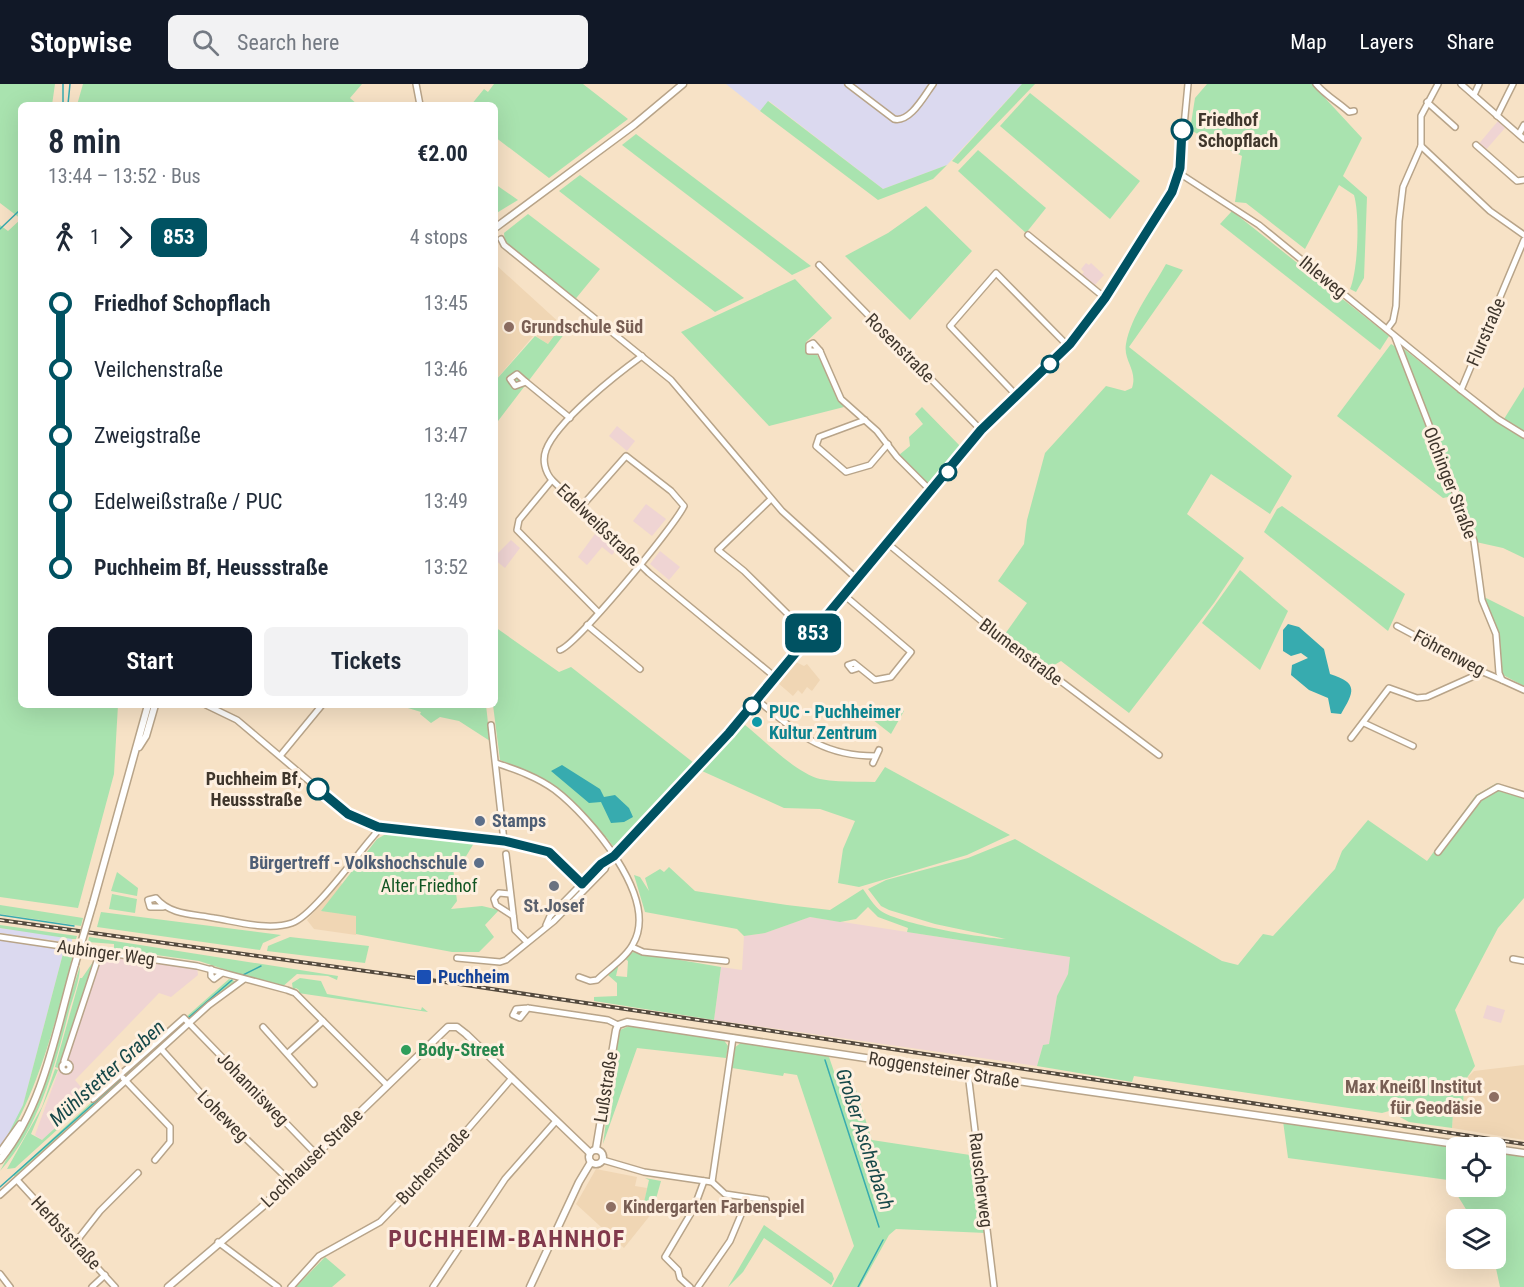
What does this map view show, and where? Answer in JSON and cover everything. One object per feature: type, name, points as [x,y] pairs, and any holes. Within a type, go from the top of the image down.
[{"type":"street","points":[[416,84],[419,102]]},
{"type":"street","points":[[498,226],[634,125],[683,84]]},
{"type":"street","points":[[848,84],[894,119],[902,120],[907,118],[933,84]]},
{"type":"street","points":[[457,958],[500,963],[554,921],[601,864],[614,856],[693,774],[981,430],[1068,346],[1105,298],[1163,207],[1179,173],[1188,84]]},
{"type":"street","points":[[1316,84],[1330,99],[1337,101],[1349,112],[1354,111]]},
{"type":"street","points":[[1387,329],[1393,321],[1396,306],[1399,222],[1403,187],[1421,146],[1421,116],[1438,84]]},
{"type":"street","points":[[1461,84],[1522,137]]},
{"type":"street","points":[[1474,95],[1479,84]]},
{"type":"street","points":[[1497,116],[1513,84]]},
{"type":"street","points":[[1427,102],[1455,127]]},
{"type":"street","points":[[1522,137],[1524,125]]},
{"type":"street","points":[[1476,145],[1517,181],[1524,180]]},
{"type":"street","points":[[1421,146],[1428,149],[1490,211],[1524,238]]},
{"type":"street","name":"Ihleweg","points":[[1179,173],[1259,225],[1498,420],[1524,435]]},
{"type":"street","points":[[1028,235],[1105,298]]},
{"type":"street","name":"Flurstraße","points":[[1461,390],[1524,238]]},
{"type":"street","points":[[501,239],[504,245],[677,386],[771,499],[812,540],[857,579]]},
{"type":"street","name":"Rosenstraße","points":[[819,265],[981,430]]},
{"type":"street","points":[[1017,396],[950,326],[996,273],[1068,346]]},
{"type":"street","name":"Olchinger Straße","points":[[1394,335],[1474,542],[1482,600],[1496,634],[1497,662],[1502,680]]},
{"type":"street","points":[[820,351],[838,394],[931,491]]},
{"type":"street","name":"Edelweißstraße","points":[[642,356],[600,387],[570,418],[545,452],[545,466],[552,480],[639,564],[775,677]]},
{"type":"street","points":[[526,382],[570,418]]},
{"type":"street","points":[[865,420],[861,424],[819,437],[816,446],[846,472],[870,465],[888,444]]},
{"type":"street","points":[[560,650],[567,647],[587,625],[683,509],[682,501],[626,456],[581,507]]},
{"type":"street","points":[[552,480],[519,520],[517,530],[598,612]]},
{"type":"street","points":[[771,499],[718,550],[744,571],[810,636]]},
{"type":"street","name":"Blumenstraße","points":[[887,543],[966,610],[1159,755]]},
{"type":"street","points":[[844,595],[911,652],[889,678],[875,680],[858,668]]},
{"type":"street","points":[[587,625],[640,669]]},
{"type":"street","name":"Föhrenweg","points":[[1397,626],[1502,680]]},
{"type":"street","points":[[1351,738],[1389,688],[1417,698],[1427,698],[1483,672]]},
{"type":"street","points":[[1502,680],[1524,690]]},
{"type":"street","points":[[757,700],[799,734],[824,749],[847,755],[875,756]]},
{"type":"street","points":[[0,1160],[17,1136],[37,1093],[147,708]]},
{"type":"street","points":[[135,753],[146,736],[154,708]]},
{"type":"street","points":[[212,708],[237,720],[348,814],[378,827],[504,841],[549,852],[584,886]]},
{"type":"street","points":[[280,756],[320,708]]},
{"type":"street","points":[[1364,723],[1413,747]]},
{"type":"street","points":[[491,725],[504,841]]},
{"type":"street","points":[[873,763],[879,750]]},
{"type":"street","points":[[496,763],[536,778],[571,804],[630,879],[636,897],[639,921],[632,947],[597,980],[590,981],[579,977]]},
{"type":"street","points":[[1438,852],[1479,798],[1498,787],[1524,795]]},
{"type":"street","points":[[163,907],[169,910],[269,925],[293,923],[308,913],[376,833],[378,827]]},
{"type":"street","points":[[506,854],[514,930],[527,942]]},
{"type":"street","points":[[510,894],[499,893],[494,899],[496,905],[513,916]]},
{"type":"street","name":"Aubinger Weg","points":[[0,937],[211,969],[210,976],[214,979],[222,973],[295,993],[387,1085]]},
{"type":"street","points":[[632,947],[648,953],[726,961]]},
{"type":"street","points":[[64,1061],[100,952]]},
{"type":"street","points":[[1513,959],[1524,961]]},
{"type":"street","points":[[0,1195],[123,1077],[238,979]]},
{"type":"street","name":"Roggensteiner Straße","points":[[528,1008],[608,1020],[618,1025],[627,1022],[1446,1142]]},
{"type":"street","points":[[93,1099],[160,1049],[187,1021]]},
{"type":"street","name":"Johannisweg","points":[[187,1021],[316,1154]]},
{"type":"street","points":[[288,1053],[323,1021]]},
{"type":"street","name":"Lußstraße","points":[[591,1162],[618,1025]]},
{"type":"street","points":[[263,1027],[314,1084]]},
{"type":"street","name":"Lochhauser Straße","points":[[168,1287],[218,1242],[248,1219],[442,1032],[453,1027],[466,1034],[512,1078]]},
{"type":"street","points":[[711,1182],[733,1038]]},
{"type":"street","name":"Loheweg","points":[[160,1049],[216,1110],[289,1180]]},
{"type":"street","name":"Rauscherweg","points":[[968,1073],[994,1287]]},
{"type":"street","points":[[123,1077],[170,1127],[170,1142],[155,1160]]},
{"type":"street","points":[[512,1078],[556,1121],[593,1151],[602,1153],[603,1160]]},
{"type":"street","name":"Buchenstraße","points":[[291,1287],[319,1256],[380,1222],[448,1152],[512,1078]]},
{"type":"street","points":[[0,1152],[37,1093]]},
{"type":"street","points":[[433,1287],[505,1179],[556,1121]]},
{"type":"street","points":[[1506,1150],[1524,1153]]},
{"type":"street","points":[[530,1287],[579,1182],[591,1162],[597,1164],[603,1160]]},
{"type":"street","points":[[603,1160],[644,1172],[711,1182],[725,1194],[766,1200]]},
{"type":"street","points":[[75,1243],[100,1211],[138,1173]]},
{"type":"street","name":"Herbststraße","points":[[17,1180],[115,1287]]},
{"type":"street","points":[[690,1287],[680,1278],[678,1269],[665,1257],[694,1208],[704,1181]]},
{"type":"street","points":[[698,1287],[730,1241],[748,1198]]},
{"type":"street","points":[[218,1242],[278,1287]]},
{"type":"street","points":[[0,1274],[10,1287]]},
{"type":"street","points":[[92,1287],[105,1275]]},
{"type":"shaded area","points":[[726,84],[1022,84],[947,165],[883,189],[769,101],[760,111]]},
{"type":"shaded area","points":[[1498,121],[1505,128],[1484,152],[1477,146]]},
{"type":"shaded area","points":[[1086,263],[1089,265],[1091,263],[1104,275],[1094,286],[1081,275],[1084,272],[1081,269]]},
{"type":"shaded area","name":"Grundschule Süd","points":[[498,267],[562,325],[548,344],[534,335],[498,377]]},
{"type":"shaded area","points":[[617,426],[635,441],[627,451],[609,436]]},
{"type":"shaded area","points":[[646,504],[666,519],[652,536],[633,521]]},
{"type":"shaded area","points":[[595,534],[616,550],[612,555],[602,547],[587,565],[578,557]]},
{"type":"shaded area","points":[[511,540],[520,548],[505,568],[498,562],[498,553]]},
{"type":"shaded area","points":[[660,551],[680,567],[669,580],[650,564]]},
{"type":"shaded area","points":[[796,662],[804,666],[807,664],[820,680],[812,691],[807,687],[802,694],[798,690],[793,696],[778,683]]},
{"type":"shaded area","points":[[340,882],[350,891],[358,921],[356,935],[314,929],[307,920]]},
{"type":"shaded area","points":[[810,917],[1070,957],[1068,974],[1057,996],[1049,1044],[1043,1045],[1037,1066],[714,1020],[721,967],[742,970],[744,936],[765,933]]},
{"type":"shaded area","points":[[0,928],[72,938],[72,943],[0,933]]},
{"type":"shaded area","points":[[0,940],[64,950],[23,1105],[13,1127],[0,1146]]},
{"type":"shaded area","points":[[102,952],[197,966],[198,975],[171,997],[159,993],[75,1080],[89,1097],[42,1140],[35,1135]]},
{"type":"shaded area","points":[[1487,1005],[1505,1010],[1501,1023],[1483,1018]]},
{"type":"shaded area","name":"Max Kneißl Institut für Geodäsie","points":[[1524,1065],[1524,1140],[1452,1128],[1453,1114],[1463,1113],[1464,1081],[1474,1071]]},
{"type":"shaded area","name":"Kindergarten Farbenspiel","points":[[596,1169],[637,1177],[635,1186],[647,1188],[643,1211],[652,1213],[624,1248],[576,1204]]},
{"type":"green space","points":[[0,84],[55,84],[52,102],[18,102],[18,217],[0,203]]},
{"type":"green space","points":[[83,84],[362,84],[350,98],[355,102],[78,102]]},
{"type":"green space","points":[[494,84],[583,84],[628,119],[549,178],[498,139],[498,102],[473,102],[484,89],[488,92]]},
{"type":"green space","points":[[1022,84],[1035,84],[958,164],[952,161]]},
{"type":"green space","points":[[1207,84],[1312,84],[1362,138],[1343,176],[1367,197],[1364,278],[1356,292],[1350,289],[1355,270],[1357,243],[1354,195],[1339,185],[1305,249],[1246,203],[1235,202],[1242,156],[1190,130],[1195,98]]},
{"type":"green space","points":[[1030,93],[1140,181],[1110,219],[1000,126]]},
{"type":"green space","points":[[768,101],[883,189],[947,165],[933,179],[878,200],[760,111]]},
{"type":"green space","points":[[636,134],[811,266],[792,275],[622,145]]},
{"type":"green space","points":[[978,150],[1046,208],[1026,233],[958,171]]},
{"type":"green space","points":[[580,175],[744,298],[715,312],[559,191]]},
{"type":"green space","points":[[498,186],[518,200],[498,212]]},
{"type":"green space","points":[[926,206],[972,251],[910,320],[845,256],[888,233]]},
{"type":"green space","points":[[1232,211],[1389,336],[1380,350],[1220,224]]},
{"type":"green space","points":[[528,214],[600,269],[573,302],[505,244],[504,233]]},
{"type":"green space","points":[[18,222],[18,708],[118,708],[114,774],[78,908],[0,897],[0,225],[8,231]]},
{"type":"green space","points":[[1166,264],[1183,270],[1129,347],[1292,476],[1270,514],[1211,474],[1187,514],[1244,558],[1214,603],[1129,713],[1061,661],[1051,667],[1005,634],[1027,603],[998,581],[1024,544],[1027,520],[1045,453],[1106,386],[1125,391],[1132,388],[1133,376],[1126,344],[1137,313]]},
{"type":"green space","points":[[795,279],[832,318],[806,342],[809,354],[817,355],[844,407],[769,426],[681,332]]},
{"type":"green space","points":[[562,325],[568,329],[498,421],[498,378],[535,336],[548,344]]},
{"type":"green space","points":[[1391,344],[1396,347],[1453,496],[1443,498],[1337,416]]},
{"type":"green space","points":[[1404,349],[1499,424],[1524,438],[1524,558],[1503,548],[1476,542]]},
{"type":"green space","points":[[1524,387],[1524,431],[1504,419]]},
{"type":"green space","points":[[922,407],[960,446],[928,483],[899,455],[910,446],[909,437],[923,424],[915,414]]},
{"type":"green space","points":[[1282,506],[1405,594],[1388,631],[1264,532],[1277,509]]},
{"type":"green space","points":[[1240,570],[1288,611],[1260,670],[1202,623]]},
{"type":"green space","points":[[1484,597],[1524,617],[1524,686],[1503,675],[1500,664],[1500,639]]},
{"type":"green space","points":[[498,629],[559,672],[571,667],[694,763],[613,846],[606,837],[603,839],[580,811],[558,791],[533,775],[500,760],[493,708],[498,708]]},
{"type":"green space","points":[[895,705],[904,711],[891,734],[868,716]]},
{"type":"green space","points":[[408,708],[486,708],[490,741],[459,721],[440,717],[431,723],[420,714],[421,712]]},
{"type":"green space","points":[[745,725],[781,756],[811,776],[834,781],[875,782],[885,767],[1010,835],[967,855],[859,887],[838,883],[843,849],[855,821],[820,809],[784,808],[702,771]]},
{"type":"green space","points":[[1497,783],[1524,792],[1524,898],[1498,928],[1455,1010],[1475,1066],[1464,1082],[1463,1113],[1453,1114],[1452,1128],[1409,1122],[1389,1111],[1382,1113],[1134,1076],[1132,1082],[1037,1066],[1043,1045],[1049,1044],[1057,996],[1068,974],[1070,957],[907,932],[908,928],[878,917],[868,907],[856,919],[840,922],[810,917],[765,933],[744,936],[737,929],[645,912],[634,875],[640,877],[649,891],[645,878],[660,869],[664,872],[669,867],[695,891],[830,910],[863,889],[878,909],[905,921],[941,930],[1006,939],[935,924],[889,910],[881,906],[868,889],[886,880],[968,858],[1015,839],[1222,961],[1238,965],[1263,934],[1273,936],[1335,869],[1342,851],[1368,820],[1427,861],[1476,795]]},
{"type":"green space","name":"Alter Friedhof","points":[[386,834],[474,843],[459,868],[453,867],[457,901],[451,909],[482,906],[499,910],[485,925],[494,937],[479,952],[452,952],[356,934],[356,916],[321,911],[377,839]]},
{"type":"green space","points":[[117,872],[138,888],[137,896],[111,891]]},
{"type":"green space","points":[[112,894],[137,899],[135,913],[109,909]]},
{"type":"green space","points":[[0,905],[83,918],[81,926],[0,914]]},
{"type":"green space","points":[[101,912],[281,935],[263,943],[260,950],[97,927]]},
{"type":"green space","points":[[0,925],[77,936],[76,939],[72,939],[0,928]]},
{"type":"green space","points":[[89,937],[338,976],[337,980],[328,976],[297,974],[281,988],[199,961],[114,949],[114,944],[88,942]]},
{"type":"green space","points":[[290,937],[369,946],[365,963],[267,951],[268,946]]},
{"type":"green space","points":[[64,950],[74,951],[45,1055],[25,1106],[0,1150],[23,1105]]},
{"type":"green space","points":[[633,952],[721,967],[714,1020],[594,1001],[594,997],[617,996],[617,983],[608,975],[619,963],[616,976],[627,977],[628,961],[624,958]]},
{"type":"green space","points":[[95,959],[58,1068],[55,1067],[80,978]]},
{"type":"green space","points":[[80,966],[58,1053],[44,1096],[25,1136],[0,1171],[35,1107]]},
{"type":"green space","points":[[300,978],[321,981],[327,994],[421,1010],[422,1007],[428,1012],[298,993],[299,990],[296,988],[293,990],[292,983]]},
{"type":"green space","points":[[229,979],[237,982],[190,1021],[186,1017]]},
{"type":"green space","points":[[629,1026],[723,1039],[728,1046],[726,1058],[637,1048],[603,1144],[618,1031]]},
{"type":"green space","points":[[742,1042],[828,1054],[841,1092],[855,1087],[872,1140],[970,1155],[980,1228],[986,1229],[986,1233],[896,1229],[889,1235],[860,1287],[832,1287],[854,1246],[797,1075],[784,1073],[783,1076],[732,1068],[734,1048]]},
{"type":"green space","points":[[55,1069],[58,1070],[31,1134],[42,1140],[89,1097],[91,1099],[15,1168],[7,1169],[42,1107]]},
{"type":"green space","points":[[119,1077],[123,1081],[16,1177],[13,1175]]},
{"type":"green space","points":[[1283,1121],[1446,1144],[1446,1180],[1288,1158]]},
{"type":"green space","points":[[1506,1154],[1524,1157],[1524,1287],[1500,1287],[1496,1269],[1506,1269],[1506,1209],[1466,1209],[1458,1197],[1506,1197]]},
{"type":"green space","points":[[645,1178],[661,1181],[652,1213],[642,1211],[649,1180]]},
{"type":"green space","points":[[764,1225],[832,1273],[834,1279],[831,1285],[764,1238],[743,1272],[728,1287]]},
{"type":"green space","points":[[325,1257],[346,1275],[332,1287],[296,1287]]},
{"type":"water","points":[[1288,624],[1299,627],[1324,649],[1330,674],[1350,685],[1351,694],[1341,714],[1331,713],[1328,698],[1309,690],[1291,675],[1292,665],[1308,658],[1301,653],[1291,656],[1283,651],[1283,630]]},
{"type":"water","points":[[562,765],[600,789],[604,797],[615,795],[629,808],[633,817],[624,822],[611,823],[601,802],[589,803],[551,771]]},
{"type":"waterway","points":[[63,84],[63,102]]},
{"type":"waterway","points":[[68,102],[70,84]]},
{"type":"waterway","points":[[0,229],[18,212]]},
{"type":"waterway","points":[[0,915],[74,926]]},
{"type":"waterway","name":"Mühlstetter Graben","points":[[241,976],[261,966]]},
{"type":"waterway","name":"Mühlstetter Graben","points":[[187,1019],[232,980]]},
{"type":"waterway","name":"Mühlstetter Graben","points":[[125,1075],[184,1022]]},
{"type":"waterway","name":"Großer Ascherbach","points":[[825,1060],[879,1227]]},
{"type":"waterway","name":"Mühlstetter Graben","points":[[0,1187],[121,1079]]},
{"type":"waterway","name":"Großer Ascherbach","points":[[858,1287],[883,1240]]},
{"type":"railway","points":[[0,920],[459,984],[1524,1144]]},
{"type":"bus line","name":"853","points":[[318,789],[348,814],[378,827],[518,843],[549,852],[558,858],[582,884],[601,864],[614,856],[707,759],[981,430],[1064,351],[1084,326],[1105,298],[1172,192],[1180,168],[1182,130]]},
{"type":"place","name":"Friedhof Schopflach","points":[[1182,130]]},
{"type":"place","name":"Grundschule Süd","points":[[509,327]]},
{"type":"place","name":"PUC - Puchheimer Kultur Zentrum","points":[[757,722]]},
{"type":"place","name":"Puchheim Bf, Heussstraße","points":[[318,789]]},
{"type":"place","name":"Stamps","points":[[480,821]]},
{"type":"place","name":"Bürgertreff - Volkshochschule","points":[[479,863]]},
{"type":"place","name":"St.Josef","points":[[554,886]]},
{"type":"place","name":"Puchheim","points":[[424,977]]},
{"type":"place","name":"Body-Street","points":[[406,1050]]},
{"type":"place","name":"Max Kneißl Institut für Geodäsie","points":[[1494,1097]]},
{"type":"place","name":"Kindergarten Farbenspiel","points":[[611,1207]]},
{"type":"district","name":"PUCHHEIM-BAHNHOF","points":[[507,1239]]}]
